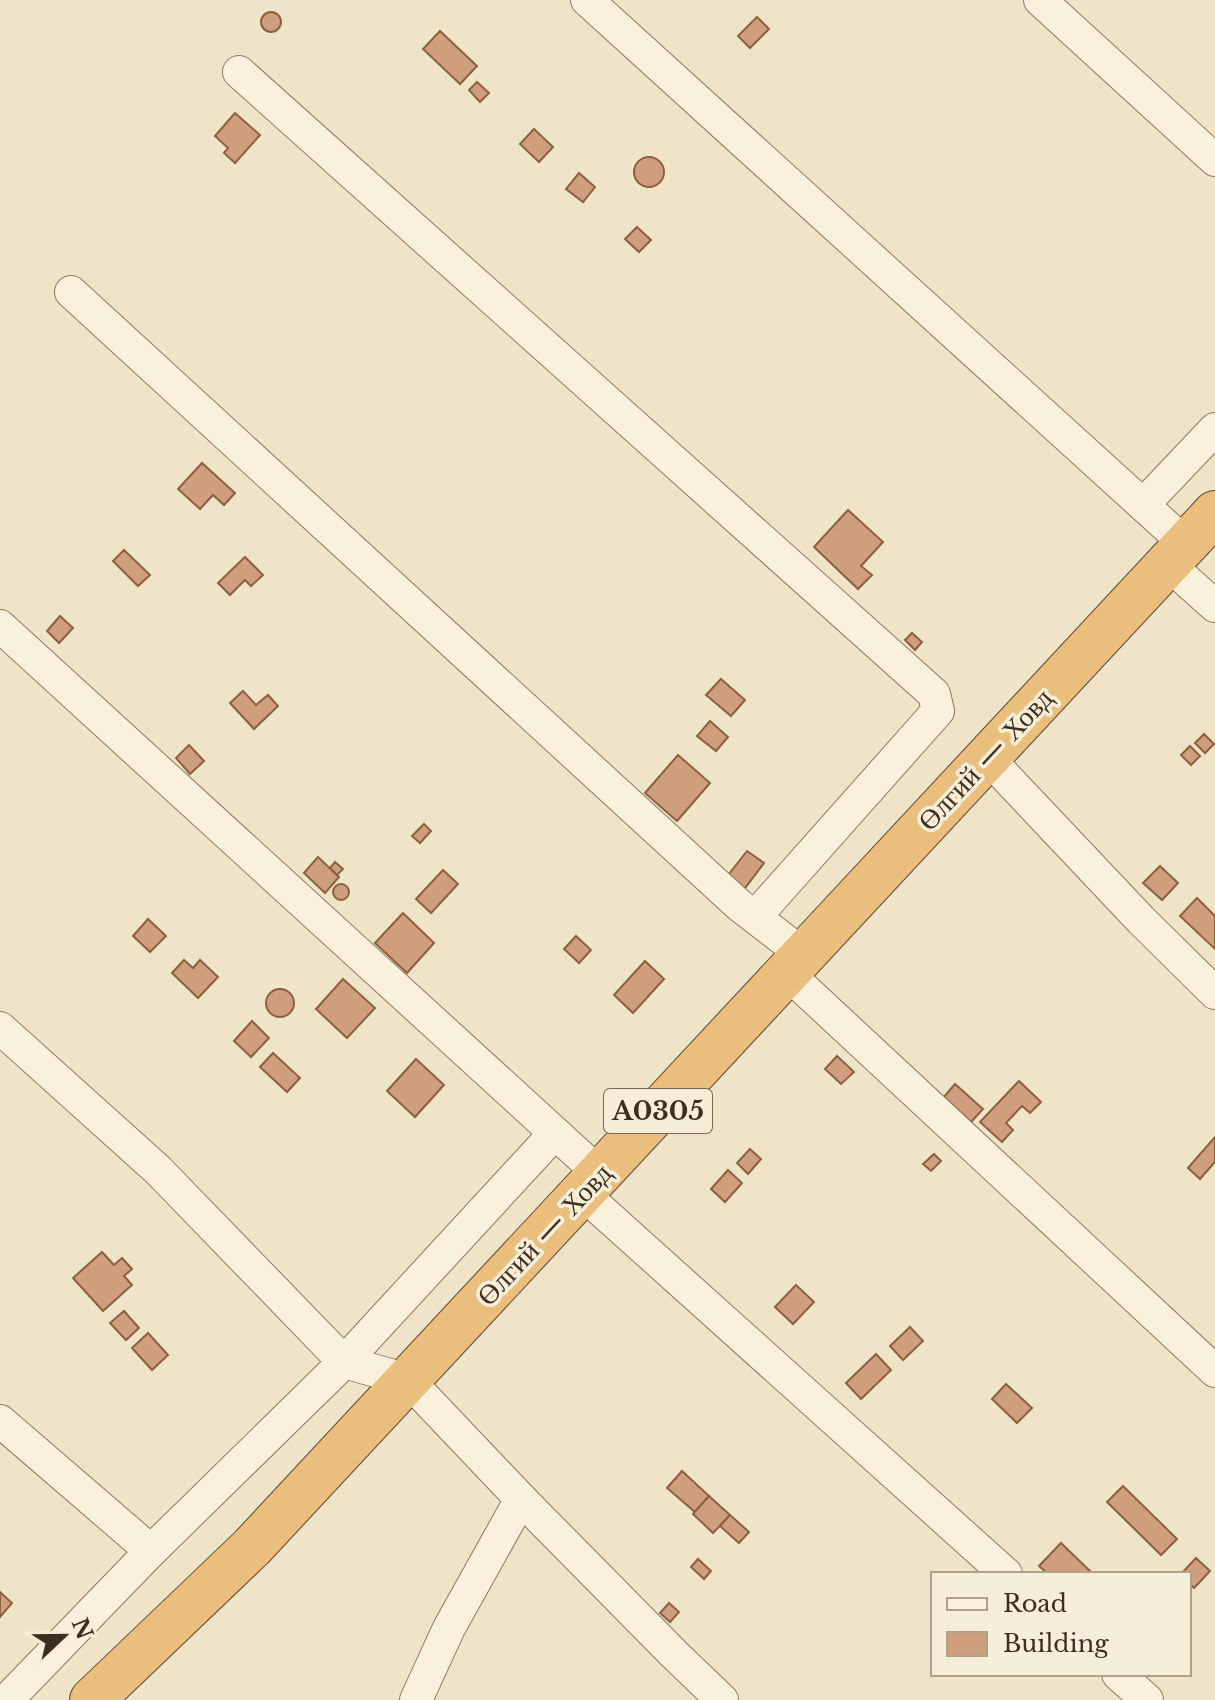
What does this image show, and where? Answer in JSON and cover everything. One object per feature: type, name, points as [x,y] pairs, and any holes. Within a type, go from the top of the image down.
[{"type":"highway","name":"Өлгий — Ховд","points":[[92,1700],[252,1547],[1215,513]]},
{"type":"street","points":[[587,0],[1143,505],[1215,606]]},
{"type":"street","points":[[1040,0],[1215,160]]},
{"type":"street","points":[[239,72],[934,694],[938,711],[755,917]]},
{"type":"street","points":[[71,292],[755,917],[795,964],[1215,1371]]},
{"type":"street","points":[[1143,505],[1215,429]]},
{"type":"street","points":[[0,626],[555,1133],[591,1183],[1004,1572]]},
{"type":"street","points":[[987,757],[1141,920],[1215,993]]},
{"type":"street","points":[[0,1028],[158,1170],[344,1362],[408,1380],[521,1499],[722,1700]]},
{"type":"street","points":[[7,1700],[151,1551],[344,1362],[555,1133]]},
{"type":"street","points":[[0,1421],[151,1551]]},
{"type":"street","points":[[416,1700],[449,1628],[521,1499]]},
{"type":"street","points":[[1120,1676],[1147,1700]]},
{"type":"building","points":[[271,12],[278,15],[281,22],[278,29],[271,32],[264,29],[261,22],[264,15]]},
{"type":"building","points":[[757,17],[769,29],[750,48],[738,36]]},
{"type":"building","points":[[440,31],[477,66],[460,84],[423,49]]},
{"type":"building","points":[[477,82],[489,93],[480,102],[469,90]]},
{"type":"building","points":[[235,113],[260,135],[235,163],[224,153],[228,148],[215,136]]},
{"type":"building","points":[[534,129],[553,147],[539,162],[520,144]]},
{"type":"building","points":[[649,157],[660,161],[664,172],[660,183],[649,187],[638,183],[634,172],[638,161]]},
{"type":"building","points":[[579,173],[595,187],[583,202],[566,189]]},
{"type":"building","points":[[637,227],[651,240],[639,252],[625,239]]},
{"type":"building","points":[[202,463],[235,493],[224,505],[213,495],[200,509],[178,489]]},
{"type":"building","points":[[848,510],[883,542],[861,566],[872,575],[858,589],[814,547]]},
{"type":"building","points":[[124,550],[150,575],[138,586],[113,561]]},
{"type":"building","points":[[245,557],[263,575],[251,586],[245,580],[230,595],[218,583]]},
{"type":"building","points":[[60,616],[73,628],[59,643],[47,631]]},
{"type":"building","points":[[912,633],[922,642],[915,650],[905,640]]},
{"type":"building","points":[[721,679],[745,700],[731,716],[706,695]]},
{"type":"building","points":[[243,691],[256,705],[268,695],[278,706],[254,729],[230,703]]},
{"type":"building","points":[[710,721],[728,737],[716,751],[697,736]]},
{"type":"building","points":[[1204,734],[1214,744],[1205,753],[1195,743]]},
{"type":"building","points":[[189,745],[204,761],[190,774],[176,758]]},
{"type":"building","points":[[1190,746],[1200,756],[1191,765],[1181,755]]},
{"type":"building","points":[[678,755],[710,783],[677,821],[645,793]]},
{"type":"building","points":[[424,824],[431,831],[420,843],[412,836]]},
{"type":"building","points":[[747,851],[764,863],[742,892],[725,879]]},
{"type":"building","points":[[318,857],[339,877],[325,893],[304,873]]},
{"type":"building","points":[[335,862],[343,869],[337,875],[330,868]]},
{"type":"building","points":[[1160,866],[1178,883],[1162,900],[1143,883]]},
{"type":"building","points":[[443,870],[458,884],[431,913],[416,899]]},
{"type":"building","points":[[338,884],[344,884],[349,892],[347,898],[338,900],[333,895],[333,889]]},
{"type":"building","points":[[1197,898],[1215,916],[1215,949],[1180,916]]},
{"type":"building","points":[[403,913],[434,943],[407,973],[375,943]]},
{"type":"building","points":[[148,919],[166,936],[150,952],[133,936]]},
{"type":"building","points":[[576,936],[591,950],[579,963],[564,949]]},
{"type":"building","points":[[184,960],[193,968],[200,960],[218,977],[198,998],[172,973]]},
{"type":"building","points":[[645,961],[664,979],[633,1013],[614,995]]},
{"type":"building","points":[[343,979],[375,1008],[347,1038],[316,1009]]},
{"type":"building","points":[[280,989],[290,993],[294,1003],[290,1013],[280,1017],[270,1013],[266,1003],[270,993]]},
{"type":"building","points":[[252,1021],[269,1038],[251,1057],[234,1041]]},
{"type":"building","points":[[273,1053],[300,1078],[287,1092],[260,1067]]},
{"type":"building","points":[[837,1056],[854,1072],[841,1084],[825,1069]]},
{"type":"building","points":[[416,1059],[444,1085],[415,1117],[387,1091]]},
{"type":"building","points":[[1019,1081],[1041,1102],[1030,1113],[1022,1106],[1006,1123],[1013,1130],[1002,1142],[980,1122]]},
{"type":"building","points":[[955,1084],[983,1109],[971,1122],[944,1097]]},
{"type":"building","points":[[1215,1137],[1215,1162],[1200,1179],[1188,1168]]},
{"type":"building","points":[[750,1149],[761,1159],[748,1174],[737,1163]]},
{"type":"building","points":[[934,1154],[941,1161],[931,1171],[923,1164]]},
{"type":"building","points":[[728,1170],[742,1183],[725,1202],[711,1189]]},
{"type":"building","points":[[102,1252],[114,1265],[122,1258],[132,1269],[124,1276],[132,1285],[103,1311],[73,1278]]},
{"type":"building","points":[[796,1285],[814,1302],[793,1324],[775,1307]]},
{"type":"building","points":[[124,1311],[139,1328],[126,1340],[110,1323]]},
{"type":"building","points":[[910,1327],[923,1341],[903,1360],[890,1346]]},
{"type":"building","points":[[148,1333],[168,1355],[152,1370],[132,1348]]},
{"type":"building","points":[[876,1354],[891,1370],[861,1399],[846,1383]]},
{"type":"building","points":[[1006,1384],[1032,1408],[1017,1423],[992,1399]]},
{"type":"building","points":[[682,1471],[709,1496],[695,1512],[667,1488]]},
{"type":"building","points":[[1123,1486],[1177,1539],[1161,1555],[1107,1502]]},
{"type":"building","points":[[709,1496],[730,1515],[713,1533],[693,1514]]},
{"type":"building","points":[[730,1515],[749,1532],[739,1543],[720,1526]]},
{"type":"building","points":[[1061,1543],[1090,1571],[1046,1572],[1039,1566]]},
{"type":"building","points":[[1196,1558],[1210,1571],[1194,1588],[1191,1572],[1183,1572]]},
{"type":"building","points":[[698,1559],[711,1571],[704,1579],[691,1567]]},
{"type":"building","points":[[0,1592],[12,1603],[0,1617]]},
{"type":"building","points":[[669,1603],[679,1612],[670,1622],[660,1613]]}]
